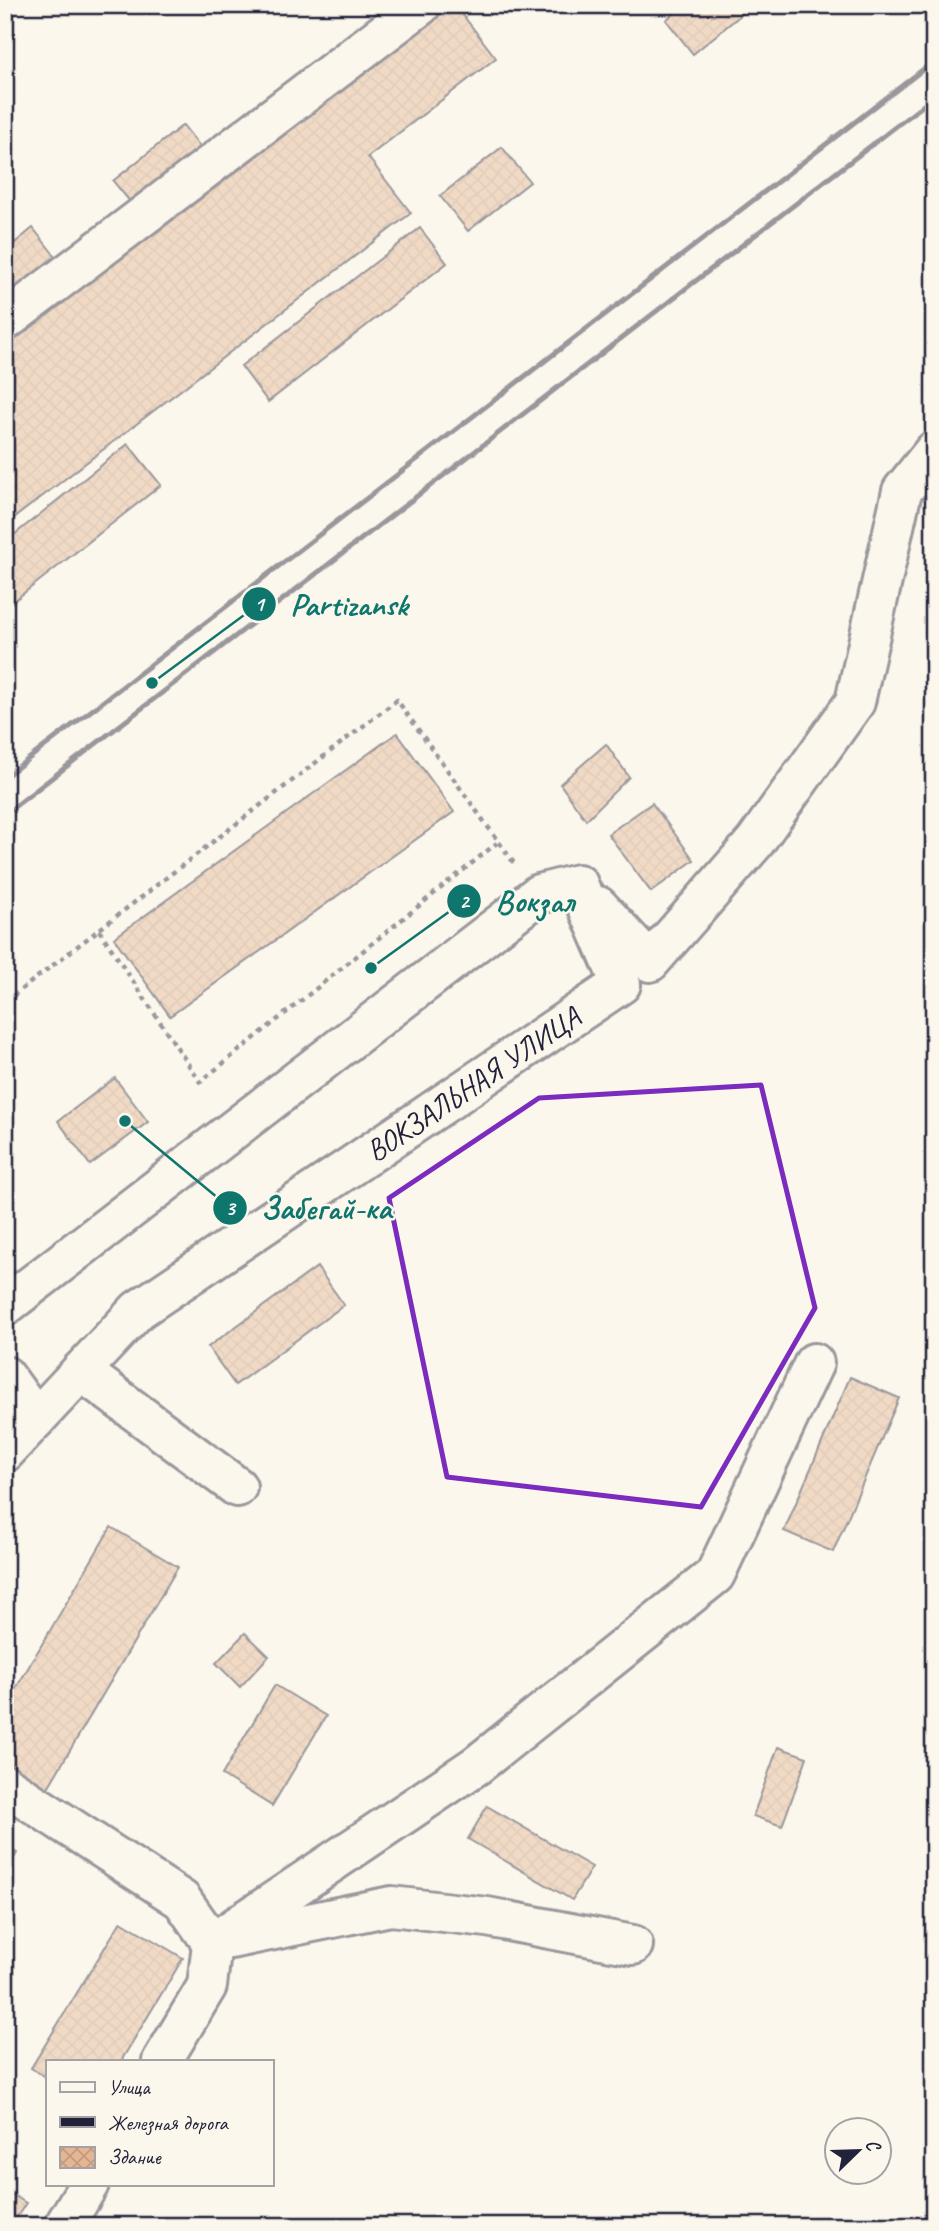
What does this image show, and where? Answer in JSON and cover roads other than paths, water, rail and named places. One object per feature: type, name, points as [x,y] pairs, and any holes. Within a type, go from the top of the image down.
[{"type":"street","points":[[5,321],[421,5]]},
{"type":"street","points":[[5,1306],[539,894],[578,884],[650,962],[755,842],[855,702],[902,491],[934,451]]},
{"type":"street","name":"ВОКЗАЛЬНАЯ УЛИЦА","points":[[5,1452],[138,1310],[621,984],[578,884]]},
{"type":"street","points":[[212,1943],[477,1765],[715,1575],[814,1363]]},
{"type":"street","points":[[81,1371],[237,1487]]},
{"type":"street","points":[[5,1376],[36,1419]]},
{"type":"street","points":[[5,1785],[182,1900],[212,1943],[207,1986],[163,2060]]},
{"type":"street","points":[[212,1943],[391,1906],[487,1917],[633,1945]]},
{"type":"street","points":[[64,2226],[88,2186]]},
{"type":"railway","points":[[5,777],[934,61]]},
{"type":"railway","points":[[5,814],[934,97]]},
{"type":"place","name":"Partizansk","points":[[152,683]]},
{"type":"place","name":"Вокзал","points":[[371,968]]},
{"type":"place","name":"Забегай-ка","points":[[125,1121]]}]
